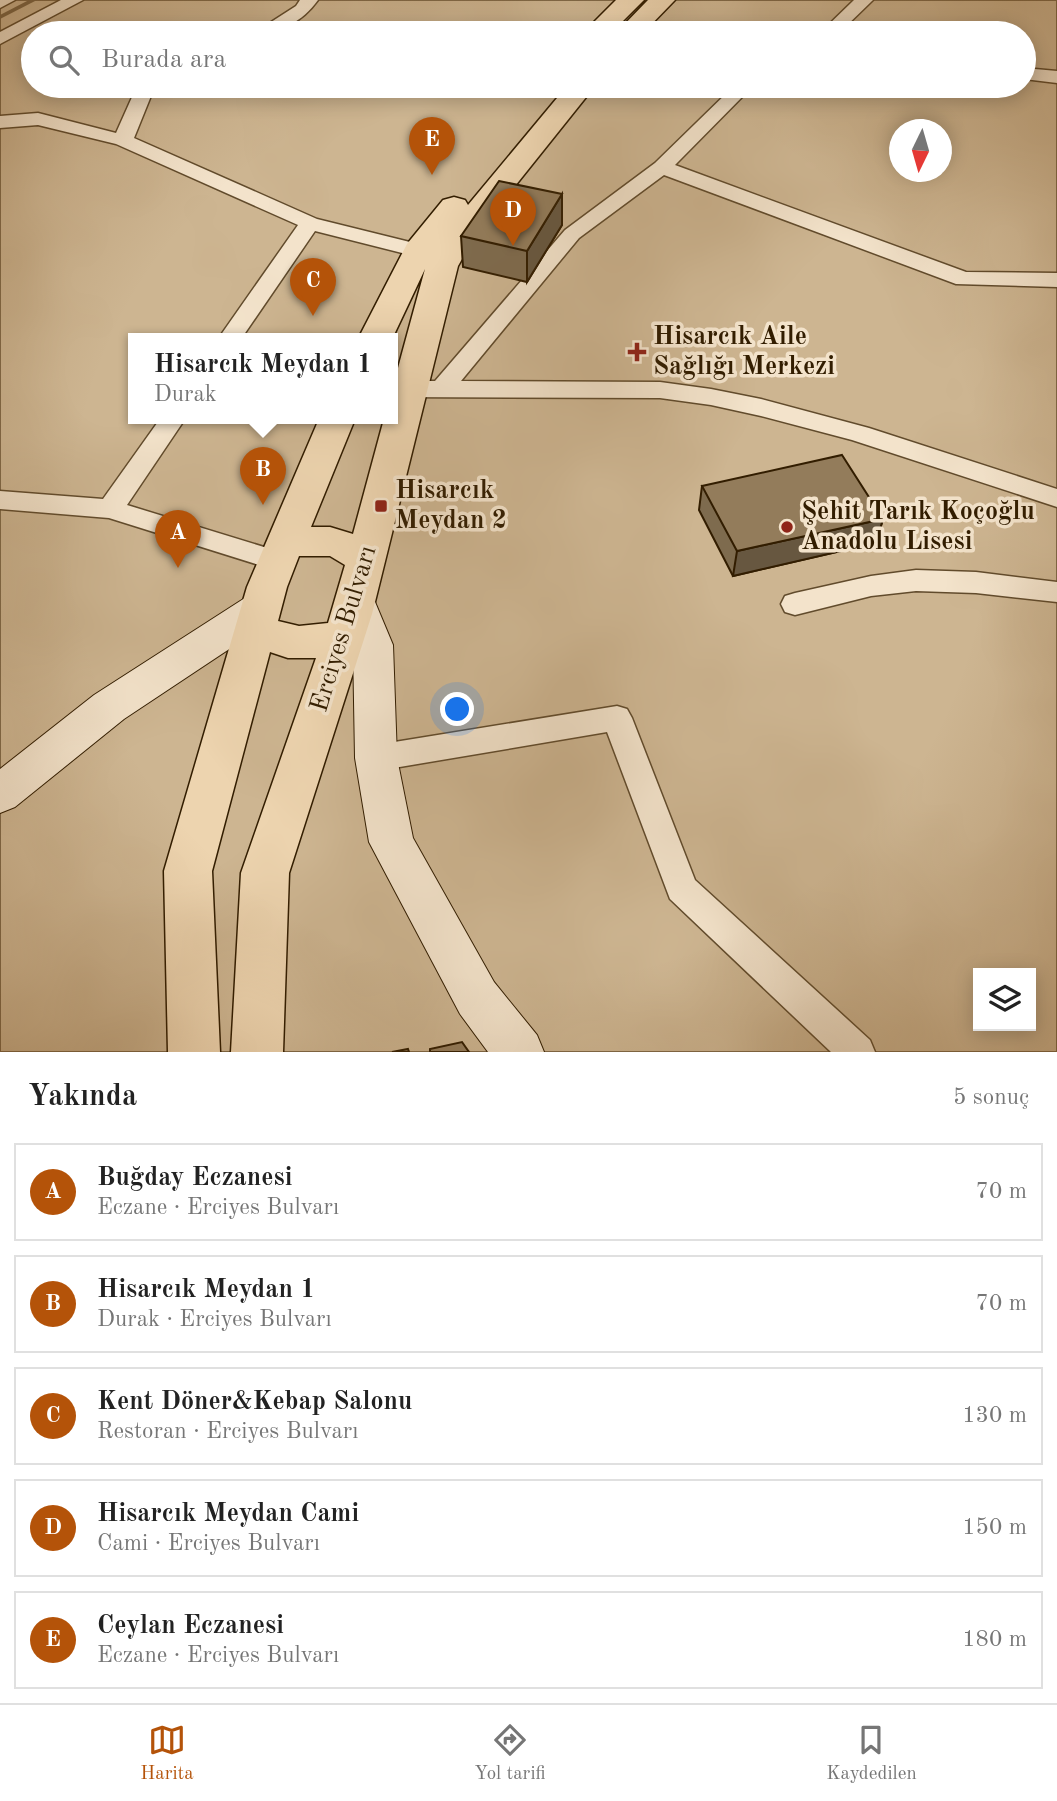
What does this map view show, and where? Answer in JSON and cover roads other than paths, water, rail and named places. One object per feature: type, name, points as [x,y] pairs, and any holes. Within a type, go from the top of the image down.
[{"type":"highway","points":[[609,21],[631,0]]},
{"type":"highway","points":[[641,21],[662,0]]},
{"type":"highway","points":[[378,333],[418,251],[540,98]]},
{"type":"highway","name":"Erciyes Bulvarı","points":[[257,1052],[265,873],[355,603],[416,388],[442,266],[461,233],[571,98]]},
{"type":"highway","points":[[194,1052],[188,871],[259,618],[281,552],[335,424]]},
{"type":"highway","points":[[259,618],[269,637],[289,642],[330,640],[355,603],[358,553],[344,545],[327,541],[281,552]]},
{"type":"street","points":[[0,3],[6,0]]},
{"type":"street","points":[[34,21],[74,0]]},
{"type":"street","points":[[283,21],[302,10],[309,0]]},
{"type":"street","points":[[841,21],[864,0]]},
{"type":"street","points":[[0,39],[21,28]]},
{"type":"street","points":[[1036,75],[1057,77]]},
{"type":"street","points":[[123,140],[141,98]]},
{"type":"street","points":[[416,388],[572,234],[662,167],[732,98]]},
{"type":"street","points":[[0,122],[38,119],[123,140],[310,223],[418,251]]},
{"type":"street","points":[[662,167],[964,279],[1057,281]]},
{"type":"street","points":[[233,333],[310,223]]},
{"type":"street","points":[[416,388],[660,390],[722,398],[820,424],[1057,498]]},
{"type":"street","points":[[110,509],[170,424]]},
{"type":"street","points":[[0,500],[110,509],[281,552]]},
{"type":"street","points":[[795,604],[875,585],[919,581],[969,582],[1057,592]]},
{"type":"street","points":[[355,603],[373,645],[376,758],[390,842],[477,998],[519,1052]]},
{"type":"street","points":[[0,794],[109,707],[259,618]]},
{"type":"street","points":[[376,758],[617,718],[682,889],[857,1052]]},
{"type":"waterway","points":[[0,17],[34,0]]},
{"type":"place","name":"Ceylan Eczanesi","points":[[432,175]]},
{"type":"place","name":"Hisarcık Meydan Cami","points":[[513,246]]},
{"type":"place","name":"Kent Döner&Kebap Salonu","points":[[313,316]]},
{"type":"place","name":"Hisarcık Aile Sağlığı Merkezi","points":[[637,352]]},
{"type":"place","name":"Hisarcık Meydan 1","points":[[263,505]]},
{"type":"place","name":"Hisarcık Meydan 2","points":[[381,506]]},
{"type":"place","name":"Şehit Tarık Koçoğlu Anadolu Lisesi","points":[[787,527]]},
{"type":"place","name":"Buğday Eczanesi","points":[[178,568]]}]
